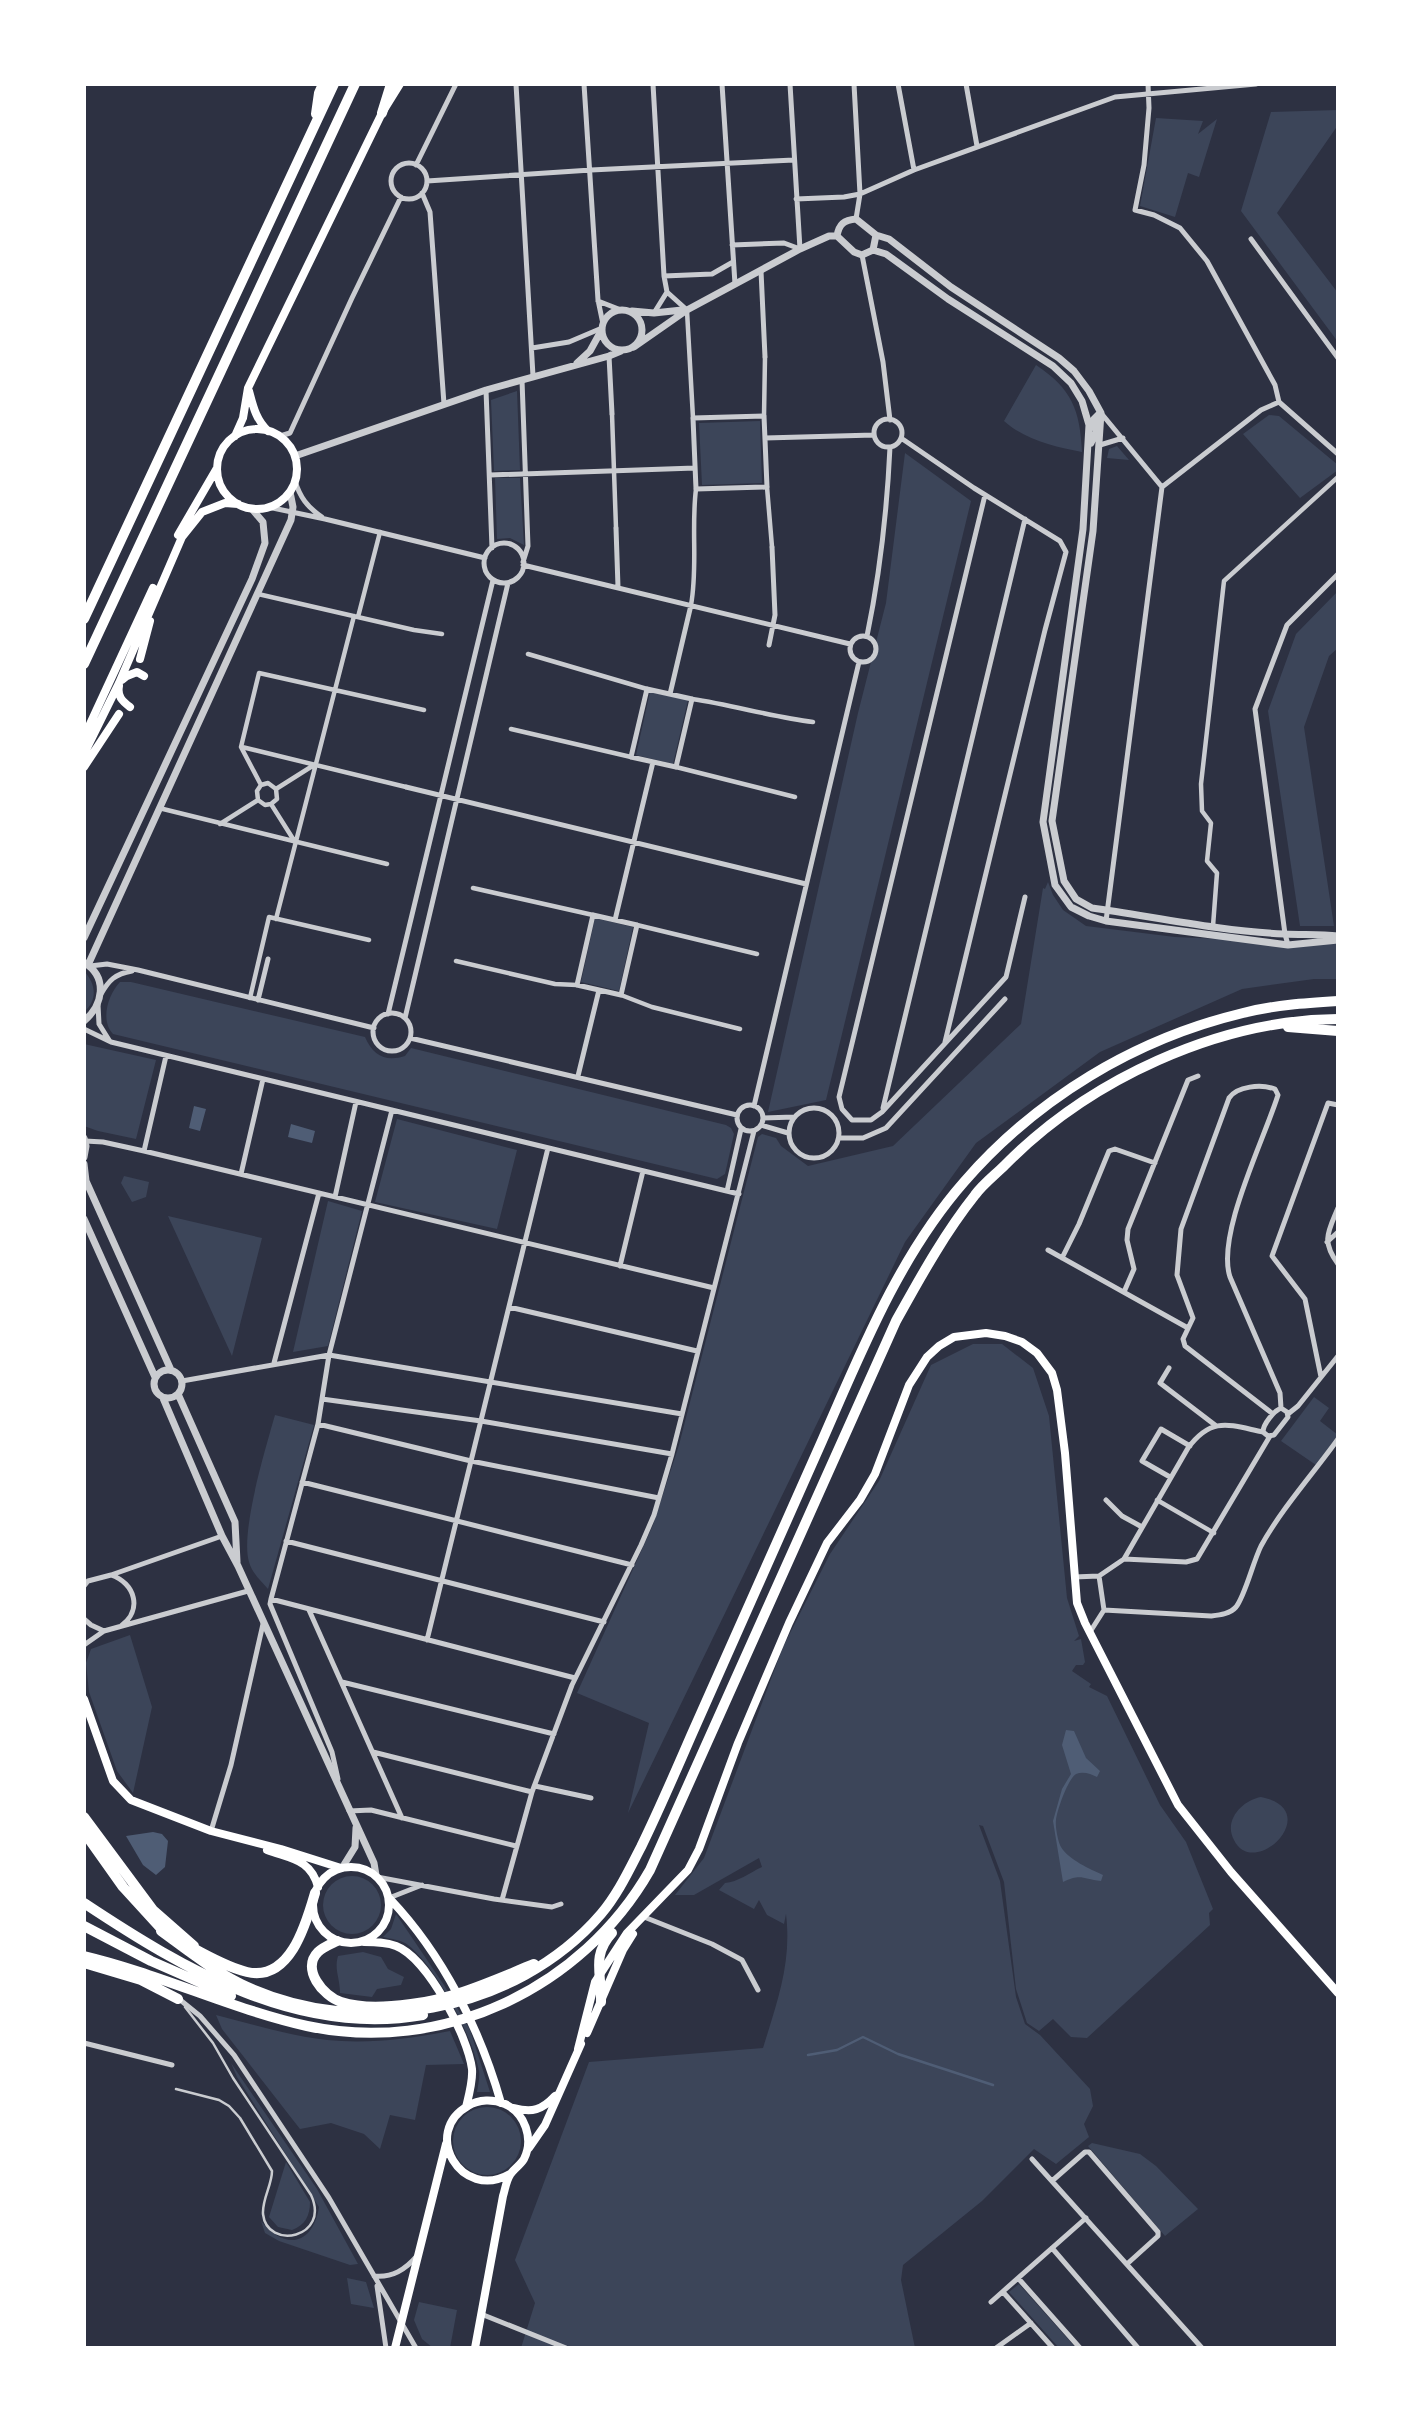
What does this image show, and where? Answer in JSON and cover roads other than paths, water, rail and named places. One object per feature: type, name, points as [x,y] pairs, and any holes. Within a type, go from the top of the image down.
[{"type":"highway","points":[[314,126],[323,84]]},
{"type":"highway","points":[[84,619],[334,84]]},
{"type":"highway","points":[[84,664],[355,84]]},
{"type":"highway","points":[[340,115],[362,84]]},
{"type":"highway","points":[[382,113],[391,84]]},
{"type":"highway","points":[[84,1903],[128,1932],[205,1975],[285,2007],[353,2020],[401,2019],[519,1979],[558,1955],[600,1915],[629,1871],[897,1279],[961,1185],[999,1145],[1039,1110],[1086,1078],[1134,1051],[1190,1028],[1245,1012],[1338,1001]]},
{"type":"highway","points":[[601,2002],[598,1961],[600,1950],[635,1901],[679,1808],[896,1321],[928,1264],[976,1194],[1025,1144],[1075,1105],[1131,1073],[1191,1048],[1233,1035],[1293,1022],[1338,1019]]},
{"type":"highway","points":[[1273,1026],[1338,1031]]},
{"type":"highway","points":[[84,1817],[153,1910],[199,1951]]},
{"type":"highway","points":[[84,1832],[123,1887],[161,1931],[242,1984],[288,2001],[337,2011],[379,2014],[430,2008]]},
{"type":"highway","points":[[84,1956],[306,2026],[375,2032],[437,2025],[485,2012],[532,1991],[592,1945],[641,1886]]},
{"type":"highway","points":[[161,1931],[218,1961],[251,1973],[265,1973],[283,1962],[305,1927],[316,1890]]},
{"type":"highway","points":[[84,1926],[190,1978],[306,2026]]},
{"type":"highway","points":[[337,1941],[317,1952],[312,1967],[314,1976],[327,1995],[357,2005],[430,2008]]},
{"type":"highway","points":[[478,1994],[558,1955]]},
{"type":"highway","points":[[84,1964],[121,1974],[163,1990],[178,1999]]},
{"type":"main road","points":[[235,436],[243,418],[248,388],[382,113],[400,84]]},
{"type":"main road","points":[[248,388],[255,411],[268,431]]},
{"type":"main road","points":[[84,737],[177,538],[217,468],[224,446],[235,436],[248,430],[268,431],[280,436],[295,456],[297,468],[290,492],[280,502],[268,507],[252,509],[225,503],[202,512],[182,537],[119,683],[84,754]]},
{"type":"main road","points":[[217,468],[222,489],[238,504]]},
{"type":"main road","points":[[140,659],[172,558]]},
{"type":"main road","points":[[130,707],[122,701],[118,693],[133,633]]},
{"type":"main road","points":[[84,744],[111,689],[127,676],[137,672],[144,676]]},
{"type":"main road","points":[[84,767],[119,714]]},
{"type":"main road","points":[[579,2049],[594,1982],[627,1933],[688,1870],[699,1849],[738,1743],[786,1629],[827,1544],[860,1500],[875,1474],[908,1385],[927,1357],[939,1346],[954,1337],[986,1333],[1022,1342],[1037,1353],[1052,1373],[1058,1390],[1065,1453],[1077,1603],[1178,1805],[1231,1872],[1338,1993]]},
{"type":"main road","points":[[84,1699],[113,1781],[139,1804],[211,1830],[342,1868],[360,1868],[376,1876],[385,1887],[389,1912],[380,1931],[361,1942]]},
{"type":"main road","points":[[245,1840],[306,1865],[314,1873],[315,1916],[320,1926],[337,1941],[383,1942],[403,1949],[418,1964],[437,1989],[464,2038],[472,2070],[466,2106]]},
{"type":"main road","points":[[316,1890],[327,1875],[342,1868]]},
{"type":"main road","points":[[389,1899],[407,1917],[440,1965],[477,2032],[505,2104],[523,2122],[528,2136],[527,2150]]},
{"type":"main road","points":[[447,2141],[453,2161],[468,2176],[479,2180],[491,2181],[510,2174],[520,2165],[545,2124],[622,1950],[644,1917]]},
{"type":"main road","points":[[395,2348],[452,2121],[466,2106],[486,2100],[525,2111],[541,2109],[561,2088]]},
{"type":"main road","points":[[476,2345],[503,2196],[510,2174]]},
{"type":"street","points":[[416,165],[456,84]]},
{"type":"street","points":[[516,84],[533,376]]},
{"type":"street","points":[[584,84],[598,300],[607,344],[621,351]]},
{"type":"street","points":[[653,84],[664,276],[667,292],[687,310],[696,489],[695,579],[670,694]]},
{"type":"street","points":[[722,84],[735,284]]},
{"type":"street","points":[[790,84],[800,249]]},
{"type":"street","points":[[854,84],[860,194],[856,219]]},
{"type":"street","points":[[898,84],[914,170]]},
{"type":"street","points":[[966,84],[977,146]]},
{"type":"street","points":[[1148,84],[1149,108],[1144,165],[1135,210],[1154,215],[1180,228],[1207,261],[1275,385],[1279,402],[1338,454]]},
{"type":"street","points":[[796,199],[860,194],[977,146],[1115,97],[1256,84]]},
{"type":"street","points":[[427,181],[794,160]]},
{"type":"street","points":[[400,165],[416,165],[424,171],[427,181],[422,193],[412,199],[401,197],[393,189],[393,173],[400,165]]},
{"type":"street","points":[[422,193],[430,212],[444,404]]},
{"type":"street","points":[[280,436],[290,433],[401,197]]},
{"type":"street","points":[[837,236],[841,224],[846,220],[856,219],[876,235],[888,239],[951,287],[1059,358],[1074,371],[1101,413],[1162,487]]},
{"type":"street","points":[[873,250],[876,235]]},
{"type":"street","points":[[295,456],[486,390],[609,356],[634,346],[687,310],[829,236],[837,236],[854,252],[862,255],[873,250],[886,254],[948,299],[1053,366],[1071,383],[1082,401],[1089,425],[1083,529],[1043,822],[1055,885],[1071,907],[1106,921],[1288,945],[1338,938]]},
{"type":"street","points":[[1251,239],[1338,358]]},
{"type":"street","points":[[732,245],[783,243],[800,249]]},
{"type":"street","points":[[862,255],[883,362],[890,420],[901,429],[901,439]]},
{"type":"street","points":[[664,276],[712,274],[733,262]]},
{"type":"street","points":[[761,271],[765,357],[764,416],[774,625],[769,645]]},
{"type":"street","points":[[654,313],[667,292]]},
{"type":"street","points":[[598,300],[638,317],[642,327],[641,338],[634,346]]},
{"type":"street","points":[[576,364],[593,346],[612,313],[622,310],[654,313],[687,310]]},
{"type":"street","points":[[531,348],[569,342],[602,327]]},
{"type":"street","points":[[609,356],[618,587]]},
{"type":"street","points":[[522,380],[528,546],[523,564],[519,576],[508,583],[493,580],[485,570],[485,558],[492,548],[502,544],[513,546],[521,555],[523,564]]},
{"type":"street","points":[[486,390],[492,548]]},
{"type":"street","points":[[1082,401],[1091,411],[1101,413]]},
{"type":"street","points":[[1106,921],[1162,487],[1261,410],[1279,402]]},
{"type":"street","points":[[1101,413],[1093,531],[1052,821],[1064,881],[1076,899],[1092,908],[1213,926],[1338,938]]},
{"type":"street","points":[[1089,446],[1096,432],[1094,419],[1101,413]]},
{"type":"street","points":[[693,418],[764,416]]},
{"type":"street","points":[[874,435],[878,423],[890,420]]},
{"type":"street","points":[[765,438],[874,435]]},
{"type":"street","points":[[874,435],[881,446],[890,447],[901,439]]},
{"type":"street","points":[[901,439],[1060,541],[1066,552],[945,1044]]},
{"type":"street","points":[[1100,445],[1123,439]]},
{"type":"street","points":[[867,636],[879,582],[890,447]]},
{"type":"street","points":[[490,475],[695,468]]},
{"type":"street","points":[[1213,926],[1217,873],[1207,861],[1211,823],[1202,811],[1201,784],[1224,581],[1338,477]]},
{"type":"street","points":[[295,481],[300,497],[325,519]]},
{"type":"street","points":[[696,489],[767,487]]},
{"type":"street","points":[[87,965],[291,520],[290,492]]},
{"type":"street","points":[[985,495],[839,1097],[842,1108],[852,1120],[871,1120],[882,1112],[1006,977],[1025,897]]},
{"type":"street","points":[[268,507],[485,558]]},
{"type":"street","points":[[84,938],[252,579],[265,543],[263,522],[252,509]]},
{"type":"street","points":[[882,1112],[1025,519]]},
{"type":"street","points":[[276,919],[335,690],[380,532]]},
{"type":"street","points":[[523,564],[850,644]]},
{"type":"street","points":[[1288,945],[1255,709],[1287,625],[1338,573]]},
{"type":"street","points":[[388,1014],[493,580]]},
{"type":"street","points":[[405,1018],[508,583]]},
{"type":"street","points":[[257,594],[442,634]]},
{"type":"street","points":[[867,636],[873,641],[876,653],[871,660],[859,662],[850,655],[850,644],[856,638],[867,636]]},
{"type":"street","points":[[528,654],[670,694],[727,704],[781,718],[813,722]]},
{"type":"street","points":[[754,1106],[859,662]]},
{"type":"street","points":[[261,785],[241,747],[259,673],[424,710]]},
{"type":"street","points":[[631,757],[648,688]]},
{"type":"street","points":[[676,767],[692,699]]},
{"type":"street","points":[[511,729],[795,797]]},
{"type":"street","points":[[241,747],[806,884]]},
{"type":"street","points":[[615,920],[653,762]]},
{"type":"street","points":[[276,789],[315,765]]},
{"type":"street","points":[[268,783],[276,789],[277,799],[271,804],[265,805],[258,800],[256,794],[261,785],[268,783]]},
{"type":"street","points":[[220,824],[258,800]]},
{"type":"street","points":[[271,804],[296,843]]},
{"type":"street","points":[[159,808],[387,864]]},
{"type":"street","points":[[473,888],[757,954]]},
{"type":"street","points":[[577,985],[593,915]]},
{"type":"street","points":[[250,998],[269,918],[369,940]]},
{"type":"street","points":[[621,995],[637,926]]},
{"type":"street","points":[[258,1000],[268,960]]},
{"type":"street","points":[[456,961],[555,984],[577,985],[621,995],[652,1007],[740,1029]]},
{"type":"street","points":[[87,965],[107,964],[138,970],[374,1028]]},
{"type":"street","points":[[87,965],[100,983],[101,994]]},
{"type":"street","points":[[111,1042],[99,1024],[98,1005],[101,994],[109,980],[120,973],[138,970]]},
{"type":"street","points":[[578,1076],[598,990]]},
{"type":"street","points":[[839,1138],[863,1138],[886,1128],[1005,999]]},
{"type":"street","points":[[84,1020],[98,1005]]},
{"type":"street","points":[[397,1014],[405,1018],[411,1029],[411,1038],[403,1048],[386,1050],[376,1042],[374,1028],[380,1017],[397,1014]]},
{"type":"street","points":[[84,1029],[111,1042],[166,1056],[739,1194]]},
{"type":"street","points":[[411,1038],[737,1115]]},
{"type":"street","points":[[144,1151],[166,1056]]},
{"type":"street","points":[[1124,1292],[1134,1269],[1127,1240],[1128,1229],[1188,1080],[1198,1076]]},
{"type":"street","points":[[241,1174],[263,1079]]},
{"type":"street","points":[[1273,1414],[1186,1347],[1183,1339],[1192,1321],[1192,1314],[1177,1275],[1181,1229],[1228,1098],[1237,1090],[1264,1086],[1279,1093],[1231,1225],[1226,1258],[1230,1277],[1280,1393],[1281,1408],[1288,1414]]},
{"type":"street","points":[[335,1197],[356,1102]]},
{"type":"street","points":[[1321,1377],[1306,1301],[1272,1256],[1328,1103],[1338,1105]]},
{"type":"street","points":[[502,1900],[533,1789],[575,1678],[632,1565],[659,1499],[754,1131],[761,1125],[763,1118],[760,1110],[754,1106],[741,1108],[737,1115],[737,1123],[741,1129],[727,1191]]},
{"type":"street","points":[[763,1118],[794,1117],[808,1108],[824,1110],[836,1122],[839,1138],[831,1152],[824,1156],[807,1157],[794,1148],[788,1133],[794,1117]]},
{"type":"street","points":[[340,1790],[332,1752],[270,1604],[318,1424],[329,1355],[392,1110]]},
{"type":"street","points":[[761,1125],[788,1133]]},
{"type":"street","points":[[741,1129],[754,1131]]},
{"type":"street","points":[[84,1157],[85,1140],[103,1142],[714,1288]]},
{"type":"street","points":[[427,1640],[548,1148]]},
{"type":"street","points":[[1062,1258],[1079,1224],[1108,1151],[1115,1149],[1155,1163]]},
{"type":"street","points":[[84,1164],[86,1181],[171,1370],[178,1374],[182,1381],[178,1394],[235,1522],[238,1566]]},
{"type":"street","points":[[620,1266],[643,1171]]},
{"type":"street","points":[[274,1363],[319,1193]]},
{"type":"street","points":[[1338,1208],[1328,1231],[1327,1242],[1329,1252],[1338,1264]]},
{"type":"street","points":[[84,1219],[155,1377],[154,1387],[163,1398],[222,1536],[374,1863],[376,1876],[502,1900],[552,1907],[561,1904]]},
{"type":"street","points":[[1327,1242],[1338,1232]]},
{"type":"street","points":[[1048,1250],[1188,1328]]},
{"type":"street","points":[[509,1307],[697,1352]]},
{"type":"street","points":[[182,1381],[329,1355],[682,1414]]},
{"type":"street","points":[[1124,1559],[1190,1562],[1200,1556],[1270,1437],[1274,1436],[1288,1414],[1298,1406],[1338,1356]]},
{"type":"street","points":[[1169,1368],[1160,1383],[1215,1425]]},
{"type":"street","points":[[155,1377],[162,1371],[171,1370]]},
{"type":"street","points":[[163,1398],[178,1394]]},
{"type":"street","points":[[322,1399],[672,1454]]},
{"type":"street","points":[[1263,1432],[1263,1427],[1281,1408]]},
{"type":"street","points":[[318,1424],[471,1461],[659,1499]]},
{"type":"street","points":[[1073,1577],[1099,1576],[1124,1559],[1170,1477],[1190,1446],[1205,1430],[1215,1425],[1227,1425],[1263,1432],[1270,1437]]},
{"type":"street","points":[[1170,1477],[1142,1461],[1161,1429],[1190,1446]]},
{"type":"street","points":[[1104,1610],[1211,1616],[1230,1612],[1238,1603],[1266,1538],[1338,1439]]},
{"type":"street","points":[[302,1482],[632,1565]]},
{"type":"street","points":[[1106,1500],[1122,1516],[1142,1527]]},
{"type":"street","points":[[1157,1500],[1214,1533]]},
{"type":"street","points":[[85,1583],[222,1536]]},
{"type":"street","points":[[286,1541],[604,1622]]},
{"type":"street","points":[[111,1575],[127,1583],[134,1599],[131,1616],[118,1628]]},
{"type":"street","points":[[1090,1633],[1104,1610],[1099,1576]]},
{"type":"street","points":[[84,1644],[104,1631],[248,1591]]},
{"type":"street","points":[[271,1600],[575,1678]]},
{"type":"street","points":[[309,1610],[402,1818]]},
{"type":"street","points":[[84,1619],[91,1626],[104,1631]]},
{"type":"street","points":[[211,1830],[231,1765],[263,1624]]},
{"type":"street","points":[[342,1682],[554,1734]]},
{"type":"street","points":[[373,1752],[533,1789],[591,1798]]},
{"type":"street","points":[[349,1811],[363,1809],[516,1846]]},
{"type":"street","points":[[342,1868],[355,1847],[356,1827]]},
{"type":"street","points":[[389,1899],[425,1884]]},
{"type":"street","points":[[644,1917],[712,1944],[742,1960],[758,1990]]},
{"type":"street","points":[[178,1999],[200,2016],[234,2055],[323,2189],[416,2348]]},
{"type":"street","points":[[84,2043],[172,2065]]},
{"type":"street","points":[[1052,2181],[1085,2152],[1089,2152],[1158,2232],[1158,2236],[1127,2264]]},
{"type":"street","points":[[1032,2159],[1202,2348]]},
{"type":"street","points":[[991,2302],[1086,2218]]},
{"type":"street","points":[[1052,2248],[1138,2348]]},
{"type":"street","points":[[373,2276],[384,2277],[397,2273],[419,2254]]},
{"type":"street","points":[[1018,2278],[1080,2348]]},
{"type":"street","points":[[377,2282],[386,2348]]},
{"type":"street","points":[[1003,2292],[1053,2348]]},
{"type":"street","points":[[481,2314],[566,2348]]},
{"type":"street","points":[[996,2348],[1031,2323]]},
{"type":"street","points":[[468,2348],[476,2345]]},
{"type":"lane","points":[[176,2089],[219,2100],[235,2112],[272,2171],[263,2212],[265,2222],[277,2233],[286,2236],[296,2235],[307,2229],[312,2224],[316,2209],[311,2195],[233,2078],[213,2043],[178,1999]]},
{"type":"waterway","points":[[808,2055],[837,2050],[863,2037],[898,2054],[993,2085]]}]
